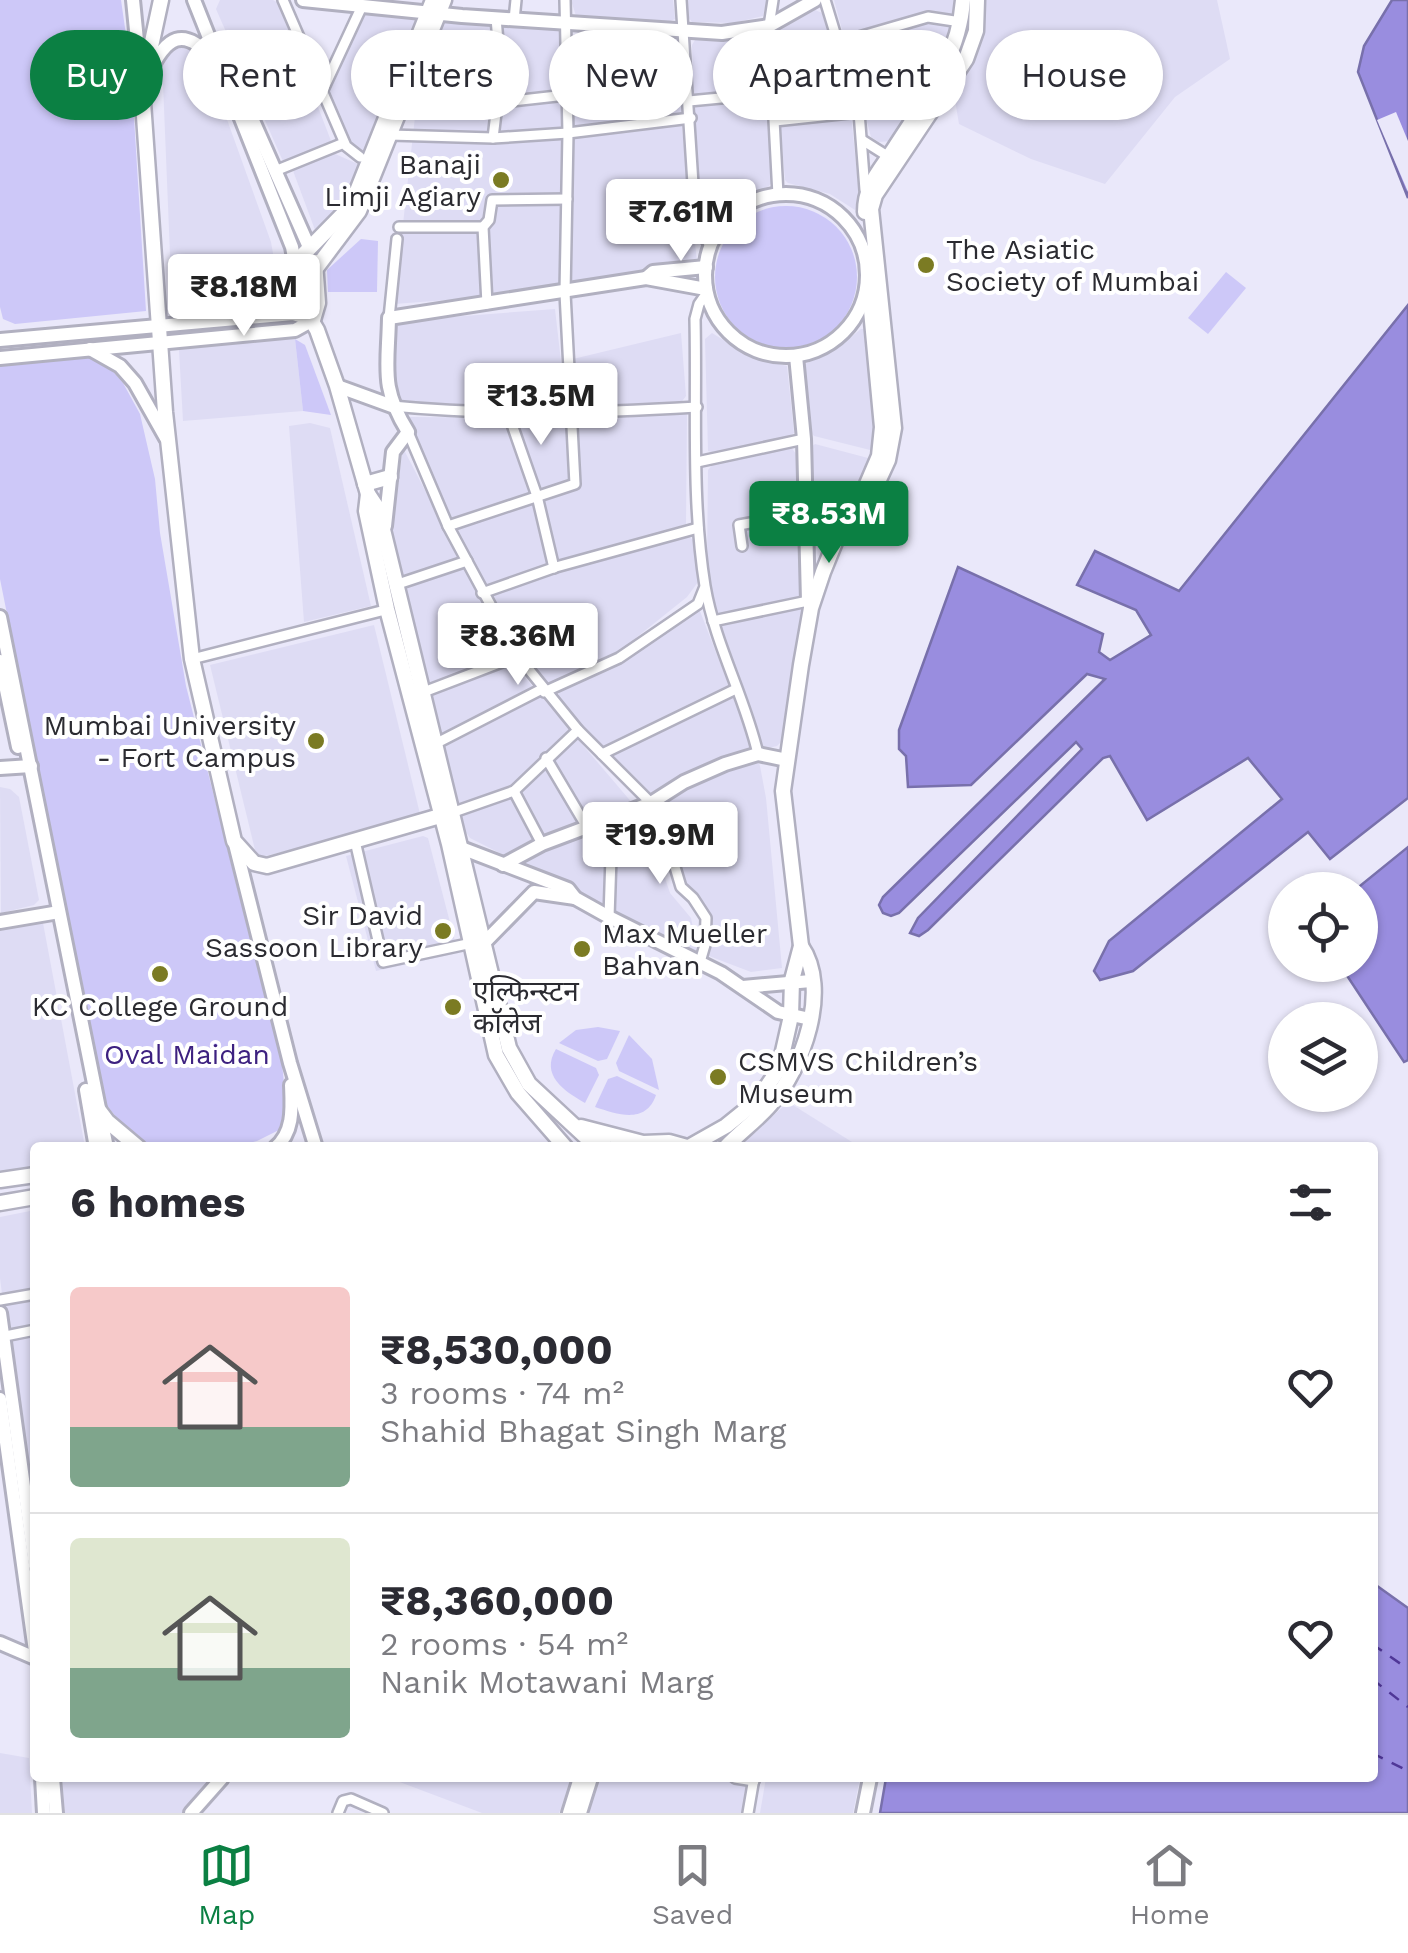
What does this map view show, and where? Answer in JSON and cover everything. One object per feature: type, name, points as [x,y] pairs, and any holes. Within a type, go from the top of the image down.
[{"type":"main road","points":[[133,0],[136,30]]},
{"type":"main road","points":[[197,0],[208,30]]},
{"type":"main road","points":[[0,358],[295,330],[313,320],[318,302],[317,267],[310,247],[197,0]]},
{"type":"main road","points":[[304,0],[436,7],[514,20],[656,30]]},
{"type":"main road","points":[[693,32],[769,26],[814,0]]},
{"type":"main road","points":[[810,605],[840,530],[884,458],[882,427],[869,309],[866,294],[863,248],[838,213],[800,195],[778,195],[745,205],[730,216],[710,244],[706,292],[713,313],[739,342],[776,356],[830,343],[869,309],[872,237],[867,204],[889,157],[943,74],[962,22],[963,0]]},
{"type":"main road","points":[[838,213],[867,204],[875,195],[966,59],[976,31],[977,0]]},
{"type":"main road","points":[[154,30],[160,3]]},
{"type":"main road","points":[[294,262],[351,206],[436,7]]},
{"type":"main road","points":[[298,281],[317,267],[358,211],[436,7]]},
{"type":"main road","points":[[144,120],[165,412],[192,658],[234,842],[314,1142]]},
{"type":"main road","points":[[241,120],[294,262],[301,303],[313,320],[337,386],[384,534]]},
{"type":"main road","points":[[646,278],[653,272],[706,267]]},
{"type":"main road","points":[[561,1142],[518,1092],[496,1055],[478,943],[436,744],[394,608],[394,585],[384,566],[393,452],[408,432],[392,406],[387,382],[389,318],[646,278],[706,292]]},
{"type":"main road","points":[[1,336],[293,314],[313,320]]},
{"type":"main road","points":[[88,348],[120,366],[135,383],[171,447]]},
{"type":"main road","points":[[729,1137],[779,1069],[801,946],[784,813],[787,760],[810,605],[804,439],[794,352]]},
{"type":"main road","points":[[337,386],[392,406]]},
{"type":"main road","points":[[367,489],[390,477]]},
{"type":"main road","points":[[367,489],[366,511],[449,810]]},
{"type":"main road","points":[[806,531],[822,535],[840,530]]},
{"type":"main road","points":[[0,618],[95,1142]]},
{"type":"main road","points":[[0,662],[27,767]]},
{"type":"main road","points":[[503,865],[542,844],[651,803],[701,774],[758,754],[787,760]]},
{"type":"main road","points":[[0,768],[27,767]]},
{"type":"main road","points":[[247,888],[255,873],[267,866],[449,810]]},
{"type":"main road","points":[[454,838],[503,865],[570,890],[575,898]]},
{"type":"main road","points":[[234,842],[254,863],[267,866]]},
{"type":"main road","points":[[478,943],[534,892],[541,877]]},
{"type":"main road","points":[[534,892],[575,898],[700,962],[778,1012],[810,1020]]},
{"type":"main road","points":[[0,922],[55,912]]},
{"type":"main road","points":[[55,912],[106,1142]]},
{"type":"main road","points":[[478,943],[510,1048],[529,1084],[597,1142]]},
{"type":"main road","points":[[729,1137],[771,1104],[788,1080],[815,997],[801,946]]},
{"type":"main road","points":[[743,987],[811,981]]},
{"type":"main road","points":[[282,1142],[291,1123],[290,1063]]},
{"type":"main road","points":[[98,1108],[133,1142]]},
{"type":"main road","points":[[575,1126],[639,1142]]},
{"type":"main road","points":[[0,1180],[30,1176]]},
{"type":"main road","points":[[0,1203],[30,1198]]},
{"type":"main road","points":[[0,1312],[12,1488],[30,1618]]},
{"type":"main road","points":[[0,1399],[7,1430]]},
{"type":"main road","points":[[12,1488],[30,1549]]},
{"type":"main road","points":[[0,1643],[30,1652]]},
{"type":"main road","points":[[42,1782],[44,1813]]},
{"type":"main road","points":[[54,1782],[56,1813]]},
{"type":"main road","points":[[192,1813],[218,1782]]},
{"type":"main road","points":[[580,1782],[580,1813]]},
{"type":"main road","points":[[580,1813],[591,1782]]},
{"type":"main road","points":[[866,1813],[872,1782]]},
{"type":"street","points":[[284,0],[296,30]]},
{"type":"street","points":[[514,20],[516,0]]},
{"type":"street","points":[[566,0],[567,30]]},
{"type":"street","points":[[681,0],[685,30]]},
{"type":"street","points":[[769,30],[773,0]]},
{"type":"street","points":[[825,0],[834,30]]},
{"type":"street","points":[[331,73],[362,6]]},
{"type":"street","points":[[883,30],[928,17],[962,22]]},
{"type":"street","points":[[496,18],[497,30]]},
{"type":"street","points":[[331,115],[345,144],[360,157]]},
{"type":"street","points":[[493,138],[495,120]]},
{"type":"street","points":[[448,526],[575,484],[565,292],[567,120]]},
{"type":"street","points":[[390,134],[493,138],[675,120]]},
{"type":"street","points":[[691,120],[696,230],[710,244]]},
{"type":"street","points":[[778,195],[775,121],[784,120]]},
{"type":"street","points":[[860,120],[867,204]]},
{"type":"street","points":[[862,140],[889,157]]},
{"type":"street","points":[[275,171],[345,144]]},
{"type":"street","points":[[487,304],[483,227],[489,220],[492,200],[567,199]]},
{"type":"street","points":[[389,318],[398,233],[483,227]]},
{"type":"street","points":[[706,292],[695,319],[698,528],[713,620],[758,754]]},
{"type":"street","points":[[392,406],[572,414],[696,407]]},
{"type":"street","points":[[508,413],[538,496],[554,568]]},
{"type":"street","points":[[408,432],[448,526],[518,656],[578,730],[651,803],[681,887],[706,918],[700,962]]},
{"type":"street","points":[[698,462],[804,439]]},
{"type":"street","points":[[742,546],[740,525],[806,513]]},
{"type":"street","points":[[482,593],[554,568],[698,528]]},
{"type":"street","points":[[394,585],[467,561]]},
{"type":"street","points":[[436,744],[618,658],[698,604],[706,586]]},
{"type":"street","points":[[713,620],[810,605]]},
{"type":"street","points":[[192,658],[394,608]]},
{"type":"street","points":[[421,693],[518,656]]},
{"type":"street","points":[[602,754],[736,689]]},
{"type":"street","points":[[449,810],[514,791],[578,730]]},
{"type":"street","points":[[546,758],[599,854],[612,857],[608,917]]},
{"type":"street","points":[[514,791],[542,844]]},
{"type":"street","points":[[662,827],[688,817]]},
{"type":"street","points":[[355,841],[383,962],[478,943]]},
{"type":"street","points":[[0,1300],[30,1295]]},
{"type":"street","points":[[2,1337],[30,1331]]},
{"type":"street","points":[[748,1813],[754,1782]]},
{"type":"street","points":[[338,1813],[343,1801],[351,1799],[382,1813]]},
{"type":"shaded area","points":[[220,0],[273,0],[278,3],[288,30],[225,30],[216,9]]},
{"type":"shaded area","points":[[571,0],[673,0],[675,19],[664,24],[576,16]]},
{"type":"shaded area","points":[[687,0],[767,0],[763,16],[733,23],[692,22]]},
{"type":"shaded area","points":[[834,0],[955,0],[952,30],[842,30]]},
{"type":"shaded area","points":[[982,0],[1217,0],[1230,59],[1175,97],[1163,112],[1163,30],[986,30],[986,120],[1156,120],[1105,184],[1031,159],[959,124],[958,120],[966,120],[966,71],[979,47]]},
{"type":"shaded area","points":[[1392,0],[1408,0],[1408,198],[1358,72],[1364,46]]},
{"type":"shaded area","points":[[365,10],[416,16],[419,21],[415,30],[355,30]]},
{"type":"shaded area","points":[[815,10],[822,13],[827,30],[777,30]]},
{"type":"shaded area","points":[[443,20],[560,30],[549,30],[549,120],[563,120],[561,285],[554,292],[394,304],[415,120],[529,120],[529,30],[440,30]]},
{"type":"shaded area","points":[[351,39],[351,120],[378,120],[364,155],[348,145],[331,103],[331,81]]},
{"type":"shaded area","points":[[713,39],[713,120],[768,120],[772,182],[726,207],[710,225],[697,219],[695,40]]},
{"type":"shaded area","points":[[183,43],[183,120],[227,120],[271,242],[281,299],[178,308],[172,303],[163,83],[163,58],[171,47]]},
{"type":"shaded area","points":[[265,120],[323,120],[333,146],[286,164]]},
{"type":"shaded area","points":[[572,120],[682,120],[697,261],[576,284],[570,279]]},
{"type":"shaded area","points":[[780,120],[852,120],[860,204],[855,210],[830,194],[785,180]]},
{"type":"shaded area","points":[[866,120],[904,120],[891,141],[879,142],[871,137]]},
{"type":"shaded area","points":[[333,153],[360,165],[348,200],[323,234],[315,230],[292,168]]},
{"type":"shaded area","points":[[1408,305],[1408,798],[1330,859],[1308,832],[1133,971],[1100,980],[1094,971],[1109,941],[1282,799],[1248,758],[1147,820],[1110,756],[1103,758],[928,930],[919,936],[910,933],[918,918],[1082,749],[1076,742],[899,913],[883,913],[879,905],[883,897],[1105,679],[1087,674],[971,785],[908,787],[899,730],[958,567],[1103,634],[1099,652],[1110,660],[1151,635],[1136,610],[1077,585],[1095,551],[1179,591]]},
{"type":"shaded area","points":[[555,309],[566,405],[563,409],[399,404],[395,399],[394,325],[399,321]]},
{"type":"shaded area","points":[[866,329],[878,446],[870,450],[814,436],[807,427],[803,365],[835,350]]},
{"type":"shaded area","points":[[681,333],[686,396],[680,404],[579,409],[576,405],[573,359]]},
{"type":"shaded area","points":[[712,333],[753,358],[787,366],[794,433],[714,453],[708,451],[705,339]]},
{"type":"shaded area","points":[[287,336],[295,339],[303,411],[183,421],[179,350],[185,344]]},
{"type":"shaded area","points":[[682,411],[687,414],[686,524],[492,585],[479,576],[405,421],[410,417],[565,418]]},
{"type":"shaded area","points":[[310,423],[330,428],[371,606],[304,622],[289,426]]},
{"type":"shaded area","points":[[815,444],[868,458],[870,463],[839,521],[832,524],[814,522],[809,516],[808,450]]},
{"type":"shaded area","points":[[791,447],[796,454],[802,538],[802,610],[784,739],[768,748],[759,745],[715,613],[707,562],[708,470],[713,464]]},
{"type":"shaded area","points":[[403,448],[518,669],[645,818],[670,893],[691,918],[695,952],[470,838],[465,831],[390,540]]},
{"type":"shaded area","points":[[687,535],[693,540],[698,582],[687,597],[607,661],[545,688],[488,595],[562,568]]},
{"type":"shaded area","points":[[698,606],[760,766],[782,968],[751,972],[709,956],[699,917],[677,889],[644,791],[558,703],[559,692],[627,657]]},
{"type":"shaded area","name":"Mumbai University - Fort Campus","points":[[374,625],[421,818],[257,858],[210,665]]},
{"type":"shaded area","points":[[0,787],[19,797],[39,900],[34,905],[1,913]]},
{"type":"shaded area","points":[[423,836],[428,838],[458,953],[376,971],[346,856]]},
{"type":"shaded area","points":[[1408,847],[1408,1060],[1404,1062],[1378,1023],[1378,1002],[1364,1002],[1351,982],[1378,982],[1377,872]]},
{"type":"shaded area","points":[[43,923],[84,1142],[30,1142],[30,1168],[0,1172],[0,929]]},
{"type":"shaded area","points":[[788,1102],[852,1142],[744,1142]]},
{"type":"shaded area","points":[[30,1211],[30,1515],[0,1278],[0,1217]]},
{"type":"shaded area","points":[[1378,1587],[1408,1608],[1408,1813],[880,1813],[885,1782],[1378,1782]]},
{"type":"shaded area","points":[[0,1753],[29,1758],[32,1813],[0,1813]]},
{"type":"shaded area","points":[[62,1782],[209,1782],[182,1813],[65,1813]]},
{"type":"shaded area","points":[[400,1782],[571,1782],[559,1813],[482,1813]]},
{"type":"shaded area","points":[[594,1782],[749,1782],[744,1813],[585,1813]]},
{"type":"shaded area","points":[[765,1782],[859,1782],[853,1813],[760,1813]]},
{"type":"green space","points":[[0,0],[121,0],[125,30],[30,30],[30,120],[134,120],[146,311],[15,324],[3,319]]},
{"type":"green space","points":[[786,206],[813,211],[836,227],[852,250],[857,277],[852,304],[836,327],[813,343],[786,348],[759,343],[736,327],[720,304],[715,277],[720,250],[736,227],[759,211]]},
{"type":"green space","points":[[361,239],[378,241],[377,292],[328,292],[327,270]]},
{"type":"green space","points":[[1226,272],[1246,288],[1208,334],[1188,318]]},
{"type":"green space","points":[[295,339],[305,345],[331,415],[303,411]]},
{"type":"green space","name":"Oval Maidan","points":[[75,351],[110,368],[140,414],[155,479],[160,533],[186,686],[282,1064],[287,1111],[281,1129],[257,1141],[143,1142],[127,1131],[105,1103],[0,579],[0,360]]},
{"type":"green space","points":[[598,1027],[620,1031],[607,1059],[598,1061],[559,1043],[576,1030]]},
{"type":"green space","points":[[629,1035],[652,1059],[659,1090],[619,1071],[616,1063]]},
{"type":"green space","points":[[556,1049],[596,1068],[599,1075],[585,1103],[562,1087],[553,1074]]},
{"type":"green space","points":[[617,1076],[656,1095],[646,1110],[631,1115],[595,1107],[608,1079]]},
{"type":"pier","points":[[1396,112],[1408,141],[1408,192],[1377,120]]},
{"type":"ferry route","points":[[1378,1648],[1408,1669]]},
{"type":"ferry route","points":[[1378,1684],[1408,1707]]},
{"type":"ferry route","points":[[1378,1756],[1408,1771]]},
{"type":"place","name":"Banaji Limji Agiary","points":[[501,180]]},
{"type":"place","name":"The Asiatic Society of Mumbai","points":[[926,265]]},
{"type":"place","name":"Mumbai University - Fort Campus","points":[[316,741]]},
{"type":"place","name":"Sir David Sassoon Library","points":[[443,931]]},
{"type":"place","name":"Max Mueller Bahvan","points":[[582,949]]},
{"type":"place","name":"KC College Ground","points":[[160,974]]},
{"type":"place","name":"एल्फिन्स्टन कॉलेज","points":[[453,1007]]},
{"type":"place","name":"CSMVS Children’s Museum","points":[[718,1077]]}]
